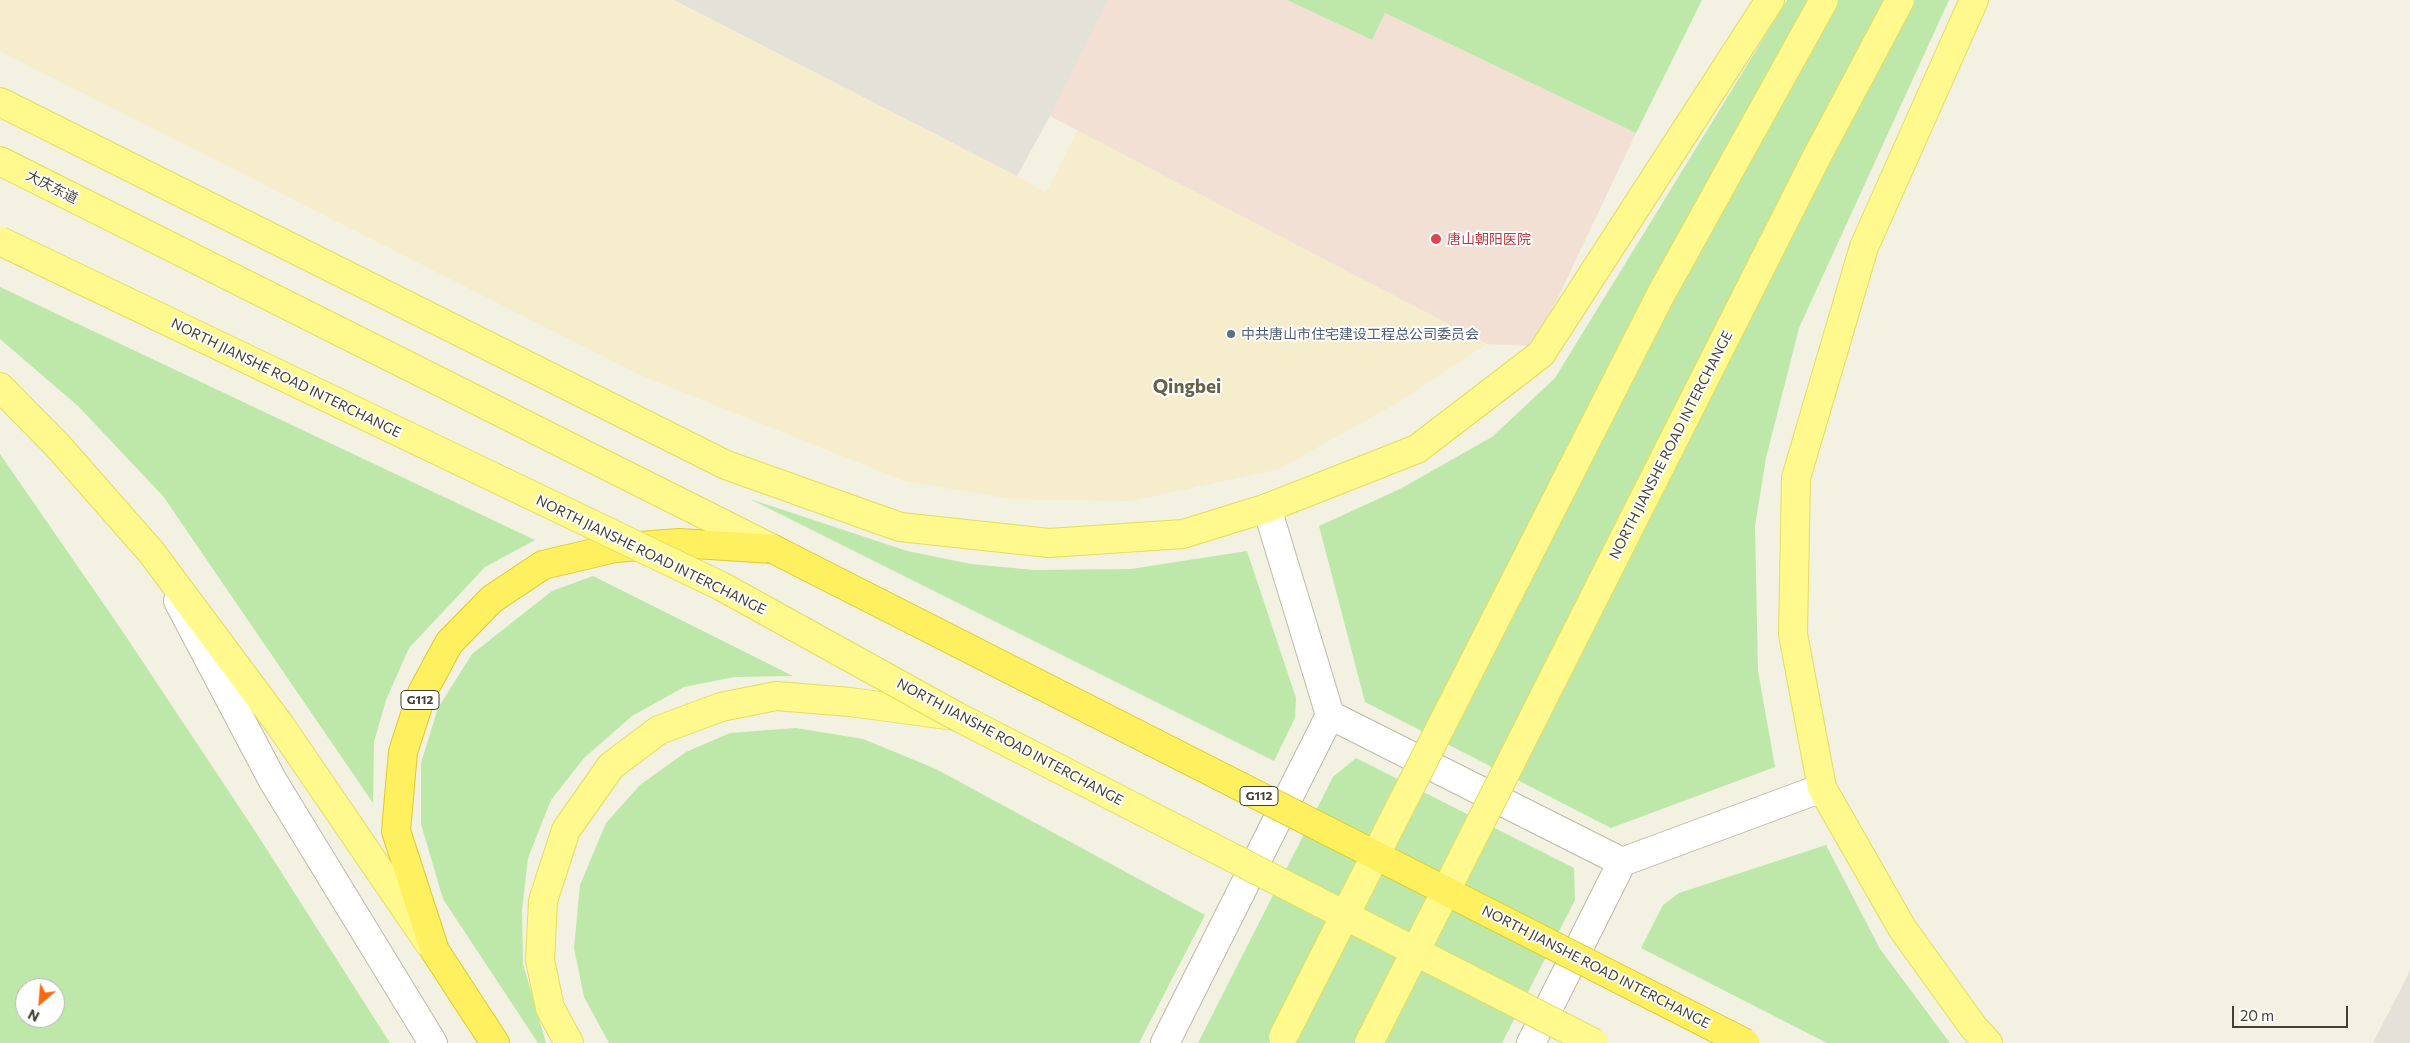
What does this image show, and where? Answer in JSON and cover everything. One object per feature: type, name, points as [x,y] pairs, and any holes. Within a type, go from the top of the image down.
[{"type":"highway","name":"G112","points":[[495,1043],[435,951],[396,831],[403,752],[422,692],[449,642],[492,599],[543,566],[626,547],[679,543],[773,549]]},
{"type":"highway","name":"NORTH JIANSHE ROAD INTERCHANGE","points":[[773,549],[1745,1043]]},
{"type":"main road","points":[[0,102],[726,465],[900,526],[1049,543],[1183,534],[1267,508],[1418,448],[1541,354],[1770,0]]},
{"type":"main road","points":[[1280,1041],[1661,294],[1824,0]]},
{"type":"main road","name":"NORTH JIANSHE ROAD INTERCHANGE","points":[[1369,1043],[1814,160],[1900,0]]},
{"type":"main road","points":[[1974,0],[1864,247],[1796,478],[1794,634],[1822,788],[1902,928],[1974,1028],[1988,1043]]},
{"type":"main road","name":"大庆东道","points":[[0,161],[103,214]]},
{"type":"main road","name":"NORTH JIANSHE ROAD INTERCHANGE","points":[[103,214],[773,549]]},
{"type":"main road","name":"NORTH JIANSHE ROAD INTERCHANGE","points":[[0,241],[626,547],[721,586],[956,716],[1594,1043]]},
{"type":"main road","points":[[0,387],[58,446],[152,554],[280,725],[435,951]]},
{"type":"main road","points":[[569,1043],[550,1008],[540,960],[543,900],[566,830],[611,766],[659,730],[721,707],[776,696],[850,702],[956,716]]},
{"type":"street","points":[[1165,1043],[1330,715],[1267,508]]},
{"type":"street","points":[[152,554],[273,781],[433,1043]]},
{"type":"street","points":[[1330,715],[1622,862]]},
{"type":"street","points":[[1531,1043],[1622,862],[1822,788]]},
{"type":"shaded area","points":[[0,0],[673,0],[1017,176],[1046,193],[1078,129],[1487,344],[1393,405],[1279,469],[1131,501],[1011,499],[904,481],[638,374],[0,51]]},
{"type":"shaded area","points":[[674,0],[1108,0],[1050,116],[1017,176]]},
{"type":"shaded area","name":"唐山朝阳医院","points":[[1108,0],[1287,0],[1372,40],[1385,13],[1636,133],[1535,346],[1487,344],[1050,116]]},
{"type":"shaded area","points":[[2410,971],[2410,1043],[2373,1043]]},
{"type":"green space","points":[[1287,0],[1702,0],[1636,133],[1385,13],[1372,40]]},
{"type":"green space","points":[[1787,0],[1949,0],[1799,328],[1766,458],[1755,526],[1758,671],[1775,767],[1611,828],[1365,702],[1319,526],[1400,489],[1492,437],[1555,378]]},
{"type":"green space","points":[[0,287],[535,540],[485,567],[409,648],[386,700],[374,742],[373,803],[163,496],[78,406],[0,339]]},
{"type":"green space","points":[[0,454],[123,632],[257,834],[390,1043],[0,1043]]},
{"type":"green space","points":[[750,499],[907,551],[971,564],[1034,570],[1131,569],[1247,551],[1296,698],[1295,718],[1274,761]]},
{"type":"green space","points":[[593,576],[793,676],[734,677],[684,687],[632,716],[584,758],[551,800],[528,858],[522,910],[523,964],[546,1043],[538,1043],[443,899],[421,824],[421,763],[438,708],[472,654],[552,591]]},
{"type":"green space","points":[[796,728],[863,739],[936,769],[1205,915],[1139,1043],[609,1043],[584,997],[574,948],[580,885],[606,823],[640,785],[686,752],[730,733]]},
{"type":"green space","points":[[1356,758],[1574,868],[1575,900],[1502,1043],[1198,1043],[1333,777]]},
{"type":"green space","points":[[1826,845],[1880,949],[1950,1043],[1827,1043],[1641,948],[1663,905],[1679,893]]},
{"type":"place","name":"唐山朝阳医院","points":[[1436,239]]},
{"type":"place","name":"中共唐山市住宅建设工程总公司委员会","points":[[1231,334]]},
{"type":"district","name":"Qingbei","points":[[1187,387]]}]
